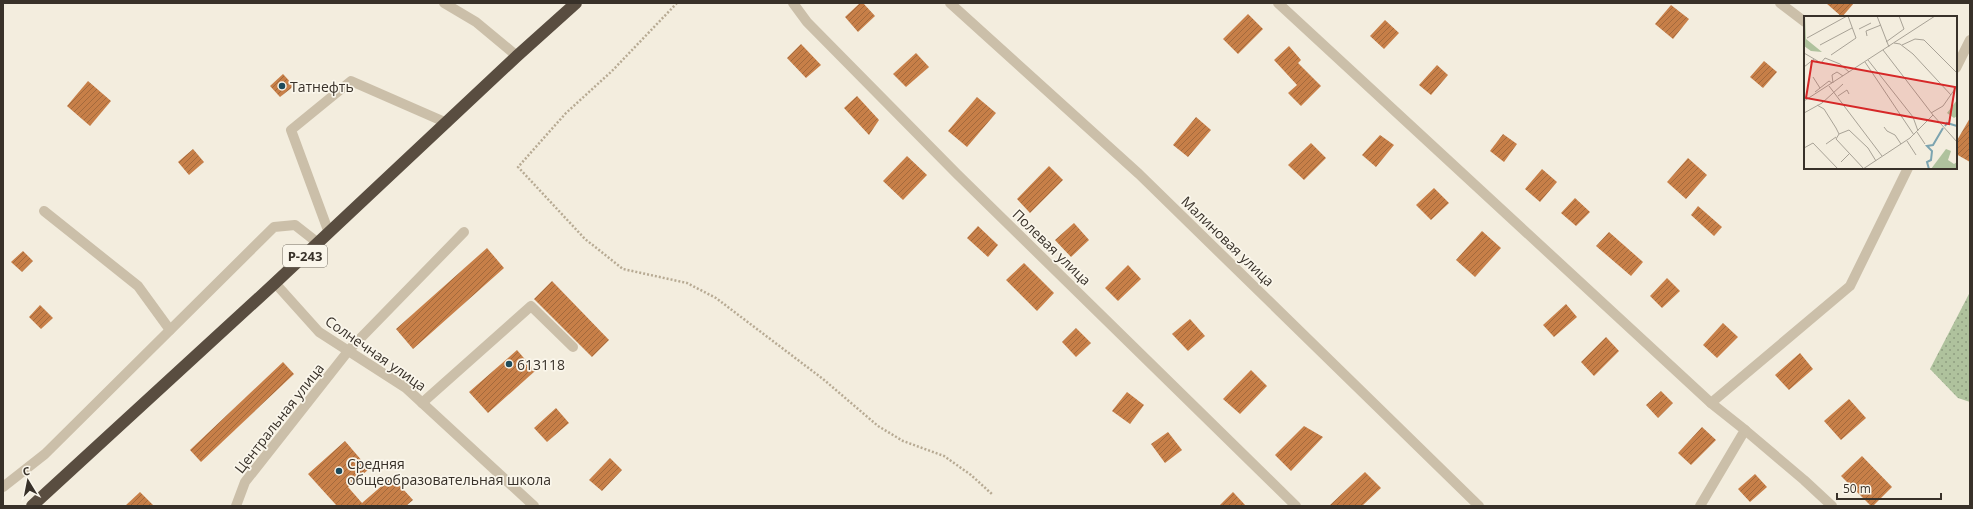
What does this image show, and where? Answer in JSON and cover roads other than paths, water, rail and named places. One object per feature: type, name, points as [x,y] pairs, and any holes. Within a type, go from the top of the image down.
[{"type":"highway","name":"Р-243","points":[[32,506],[275,284],[517,56],[576,3]]},
{"type":"street","points":[[444,3],[476,22],[517,56]]},
{"type":"street","name":"Полевая улица","points":[[793,3],[807,22],[957,174],[1296,506]]},
{"type":"street","name":"Малиновая улица","points":[[950,3],[1139,174],[1479,506]]},
{"type":"street","points":[[1278,3],[1711,403],[1804,480],[1832,506]]},
{"type":"street","points":[[1780,3],[1804,21]]},
{"type":"street","points":[[1957,66],[1970,40]]},
{"type":"street","points":[[329,233],[291,130],[352,81],[447,123]]},
{"type":"street","points":[[1711,403],[1850,286],[1908,169]]},
{"type":"street","points":[[44,211],[138,286],[170,330]]},
{"type":"street","points":[[3,487],[45,454],[274,227],[295,225],[318,243]]},
{"type":"street","name":"Центральная улица","points":[[236,506],[245,482],[349,350],[464,232]]},
{"type":"street","name":"Солнечная улица","points":[[275,284],[319,332],[406,388],[534,506]]},
{"type":"street","points":[[422,403],[531,306],[572,346]]},
{"type":"street","points":[[1700,506],[1745,430]]},
{"type":"place","name":"Татнефть","points":[[282,86]]},
{"type":"place","name":"613118","points":[[509,364]]},
{"type":"place","name":"Средняя общеобразовательная школа","points":[[339,471]]}]
